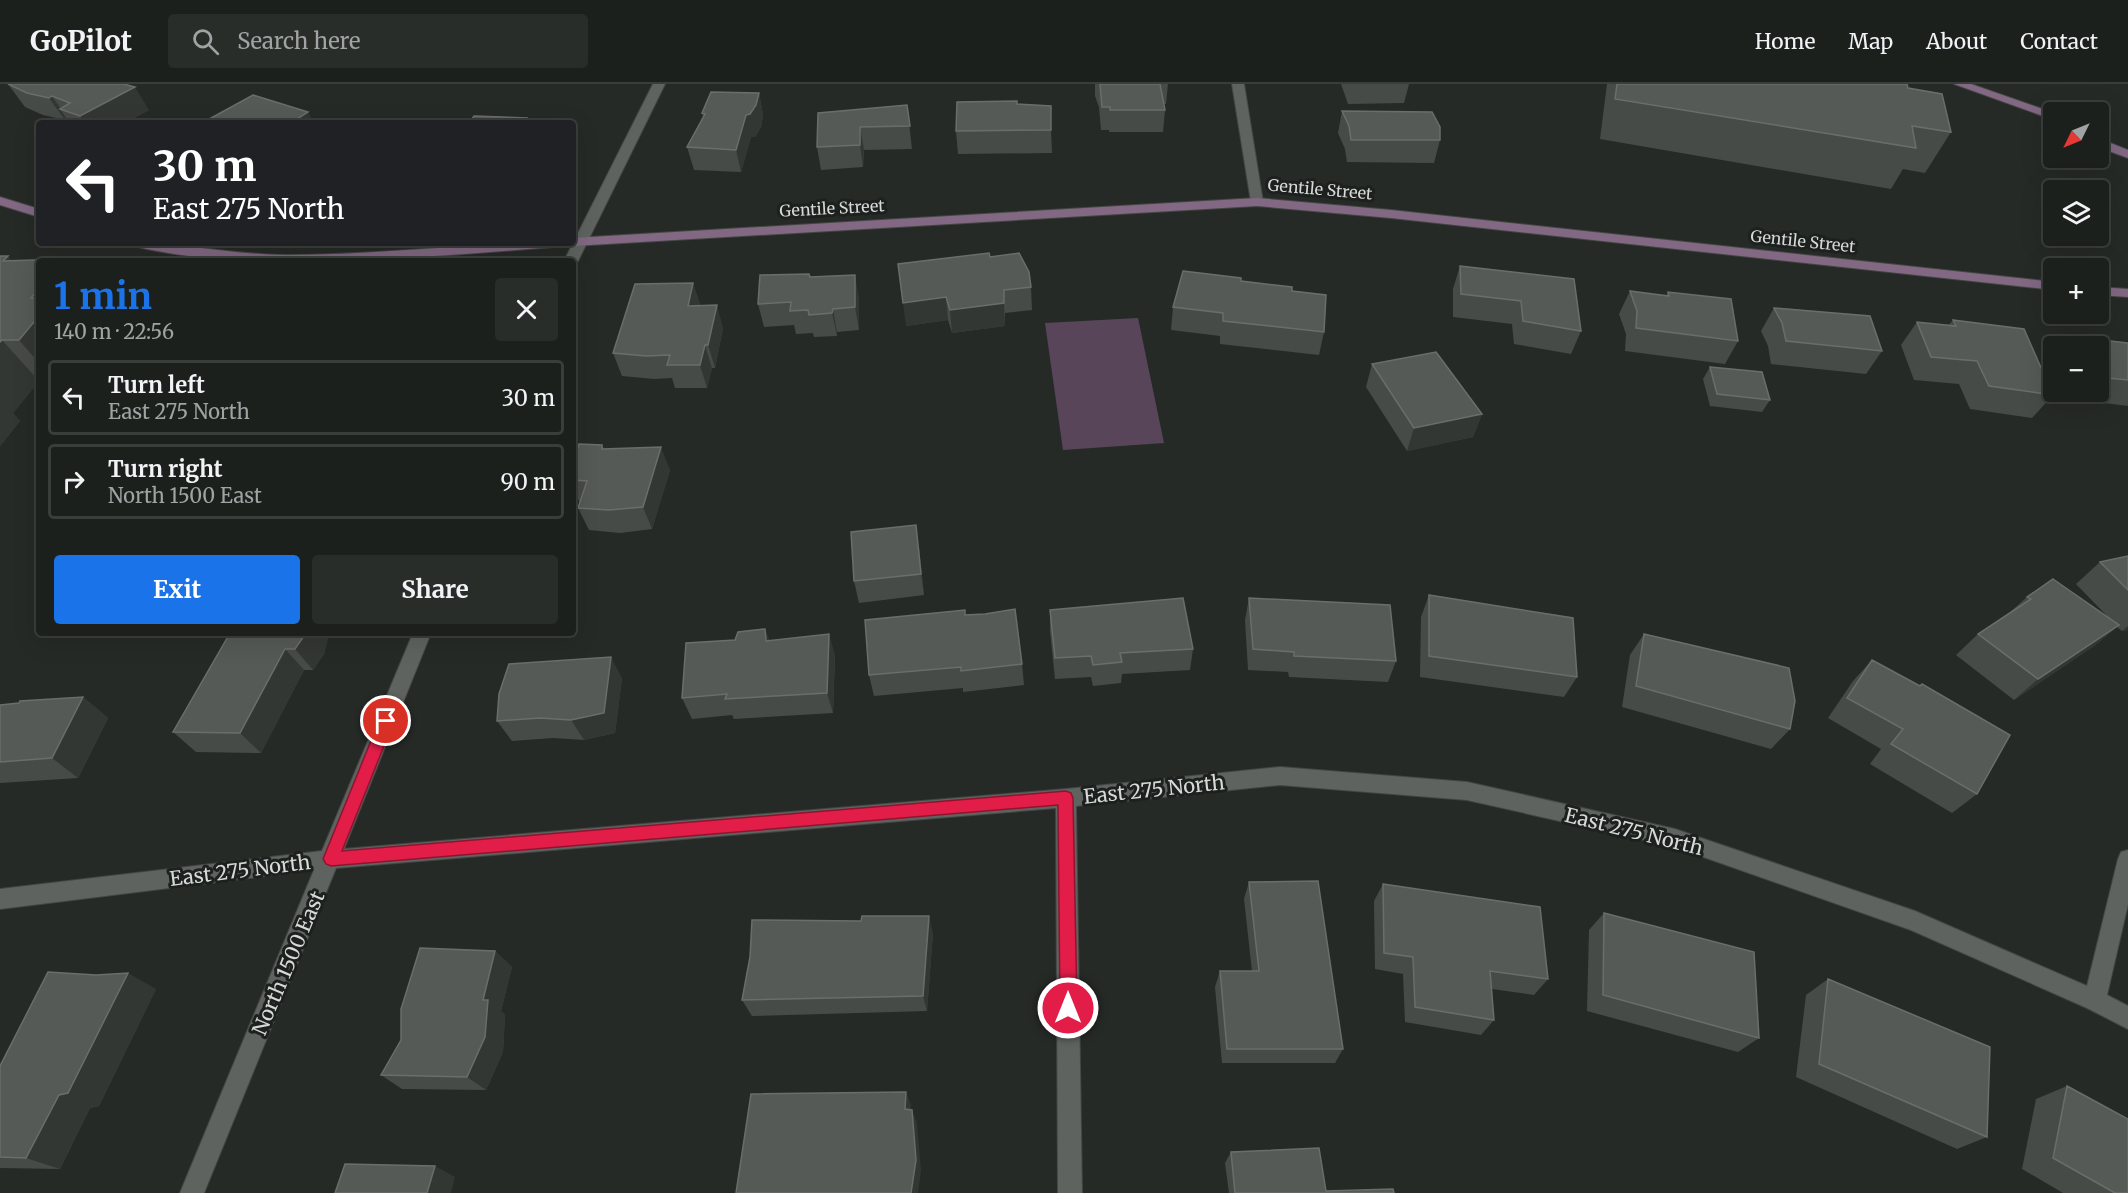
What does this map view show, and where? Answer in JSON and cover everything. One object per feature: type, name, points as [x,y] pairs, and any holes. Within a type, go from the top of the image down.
[{"type":"street","points":[[577,241],[659,84]]},
{"type":"street","points":[[1238,84],[1257,202]]},
{"type":"street","points":[[1960,84],[2043,113]]},
{"type":"street","points":[[1997,97],[2043,118]]},
{"type":"street","points":[[2109,136],[2128,142]]},
{"type":"street","points":[[2109,146],[2128,154]]},
{"type":"street","points":[[0,201],[36,212]]},
{"type":"street","name":"Gentile Street","points":[[577,241],[1257,202],[1391,214],[2043,285]]},
{"type":"street","points":[[159,246],[232,257],[306,258],[401,255],[516,246]]},
{"type":"street","points":[[2109,292],[2128,293]]},
{"type":"street","name":"North 1500 East","points":[[192,1193],[421,636]]},
{"type":"street","name":"East 275 North","points":[[0,899],[331,859],[1066,798],[1280,777],[1467,791],[1675,838],[1915,921],[2096,1000],[2128,1018]]},
{"type":"street","points":[[1066,798],[1070,1193]]},
{"type":"street","points":[[2096,1000],[2128,859]]},
{"type":"shaded area","points":[[1138,318],[1164,443],[1063,450],[1045,323]]},
{"type":"building","points":[[8,84],[124,84],[135,87],[80,116],[60,109],[70,103],[52,96],[49,98],[27,93]]},
{"type":"building","points":[[1100,84],[1160,84],[1165,110],[1110,110],[1110,107],[1102,107]]},
{"type":"building","points":[[1617,84],[1907,84],[1908,88],[1942,94],[1951,132],[1912,126],[1916,148],[1615,99]]},
{"type":"building","points":[[711,92],[759,93],[756,105],[750,114],[746,115],[736,150],[687,147],[705,114],[702,113]]},
{"type":"building","points":[[253,95],[308,112],[296,120],[207,120]]},
{"type":"building","points":[[1017,101],[1017,104],[1051,106],[1051,130],[956,131],[957,102]]},
{"type":"building","points":[[907,105],[910,126],[860,127],[860,145],[817,147],[818,113]]},
{"type":"building","points":[[1342,111],[1432,112],[1440,127],[1440,140],[1351,140],[1349,126]]},
{"type":"building","points":[[474,116],[527,118],[526,120],[471,120]]},
{"type":"building","points":[[989,253],[990,257],[1019,253],[1029,272],[1031,287],[1004,290],[1004,303],[950,310],[946,297],[903,303],[898,264]]},
{"type":"building","points":[[0,256],[8,256],[3,261],[36,260],[36,292],[31,298],[36,298],[36,320],[19,340],[0,342]]},
{"type":"building","points":[[1460,266],[1574,279],[1581,331],[1523,321],[1521,301],[1461,294]]},
{"type":"building","points":[[1183,271],[1241,278],[1241,281],[1292,287],[1292,291],[1326,295],[1324,332],[1223,321],[1223,313],[1173,307]]},
{"type":"building","points":[[809,274],[810,277],[855,275],[855,307],[833,309],[832,313],[809,315],[808,310],[790,311],[791,302],[758,304],[760,275]]},
{"type":"building","points":[[693,283],[688,306],[717,305],[708,345],[705,345],[700,365],[667,365],[670,355],[646,356],[613,353],[635,284]]},
{"type":"building","points":[[1630,291],[1669,296],[1668,292],[1731,299],[1738,341],[1636,328],[1637,311]]},
{"type":"building","points":[[1774,308],[1870,316],[1882,351],[1786,341],[1782,323]]},
{"type":"building","points":[[1953,320],[2024,329],[2043,372],[2043,394],[1989,386],[1977,361],[1931,357],[1917,322],[1956,326]]},
{"type":"building","points":[[2109,341],[2128,343],[2128,380],[2109,378]]},
{"type":"building","points":[[1436,352],[1482,414],[1414,428],[1372,364]]},
{"type":"building","points":[[1710,367],[1762,372],[1770,400],[1717,394]]},
{"type":"building","points":[[579,444],[602,445],[602,449],[661,447],[643,507],[609,510],[578,508],[587,481],[576,480],[576,454]]},
{"type":"building","points":[[916,525],[921,574],[854,581],[851,532]]},
{"type":"building","points":[[2128,556],[2128,590],[2100,562]]},
{"type":"building","points":[[2053,579],[2119,625],[2038,679],[1978,634],[2031,599],[2027,597]]},
{"type":"building","points":[[1429,595],[1573,618],[1577,677],[1429,656]]},
{"type":"building","points":[[1183,598],[1193,649],[1120,653],[1122,662],[1093,665],[1091,656],[1055,658],[1050,610]]},
{"type":"building","points":[[1249,598],[1390,605],[1396,661],[1294,656],[1294,652],[1253,649]]},
{"type":"building","points":[[1015,609],[1022,664],[961,671],[961,667],[869,675],[865,620],[965,610],[965,615],[985,614]]},
{"type":"building","points":[[765,629],[766,641],[829,634],[827,693],[725,699],[727,694],[682,698],[686,643],[735,640],[738,632]]},
{"type":"building","points":[[1644,634],[1789,668],[1795,701],[1790,729],[1636,686]]},
{"type":"building","points":[[228,636],[304,636],[295,649],[285,649],[240,733],[173,732]]},
{"type":"building","points":[[611,657],[604,713],[571,720],[540,718],[497,721],[499,694],[509,664]]},
{"type":"building","points":[[1872,660],[1920,686],[1922,684],[2010,735],[1977,794],[1891,744],[1903,729],[1847,698]]},
{"type":"building","points":[[83,697],[52,758],[0,762],[0,705],[20,701]]},
{"type":"building","points":[[1318,881],[1343,1049],[1227,1049],[1220,971],[1259,971],[1249,882]]},
{"type":"building","points":[[1383,884],[1540,907],[1548,979],[1490,971],[1494,1020],[1415,1007],[1413,957],[1384,953]]},
{"type":"building","points":[[1604,913],[1754,952],[1759,1038],[1603,995]]},
{"type":"building","points":[[862,916],[929,916],[923,996],[742,1000],[750,957],[752,920],[861,921]]},
{"type":"building","points":[[420,948],[495,951],[483,1000],[488,1000],[485,1037],[467,1077],[381,1075],[401,1040],[401,1009]]},
{"type":"building","points":[[48,972],[96,975],[128,973],[68,1093],[59,1095],[26,1158],[0,1157],[0,1066]]},
{"type":"building","points":[[1828,979],[1990,1047],[1987,1137],[1819,1064]]},
{"type":"building","points":[[2067,1086],[2128,1119],[2128,1193],[2115,1193],[2053,1158]]},
{"type":"building","points":[[906,1092],[905,1109],[912,1110],[916,1160],[911,1193],[736,1193],[751,1094]]},
{"type":"building","points":[[1319,1148],[1326,1191],[1393,1189],[1394,1193],[1235,1193],[1231,1152]]},
{"type":"building","points":[[345,1164],[435,1166],[427,1193],[335,1193]]},
{"type":"route","points":[[386,721],[331,859],[1066,798],[1068,1008]]}]
